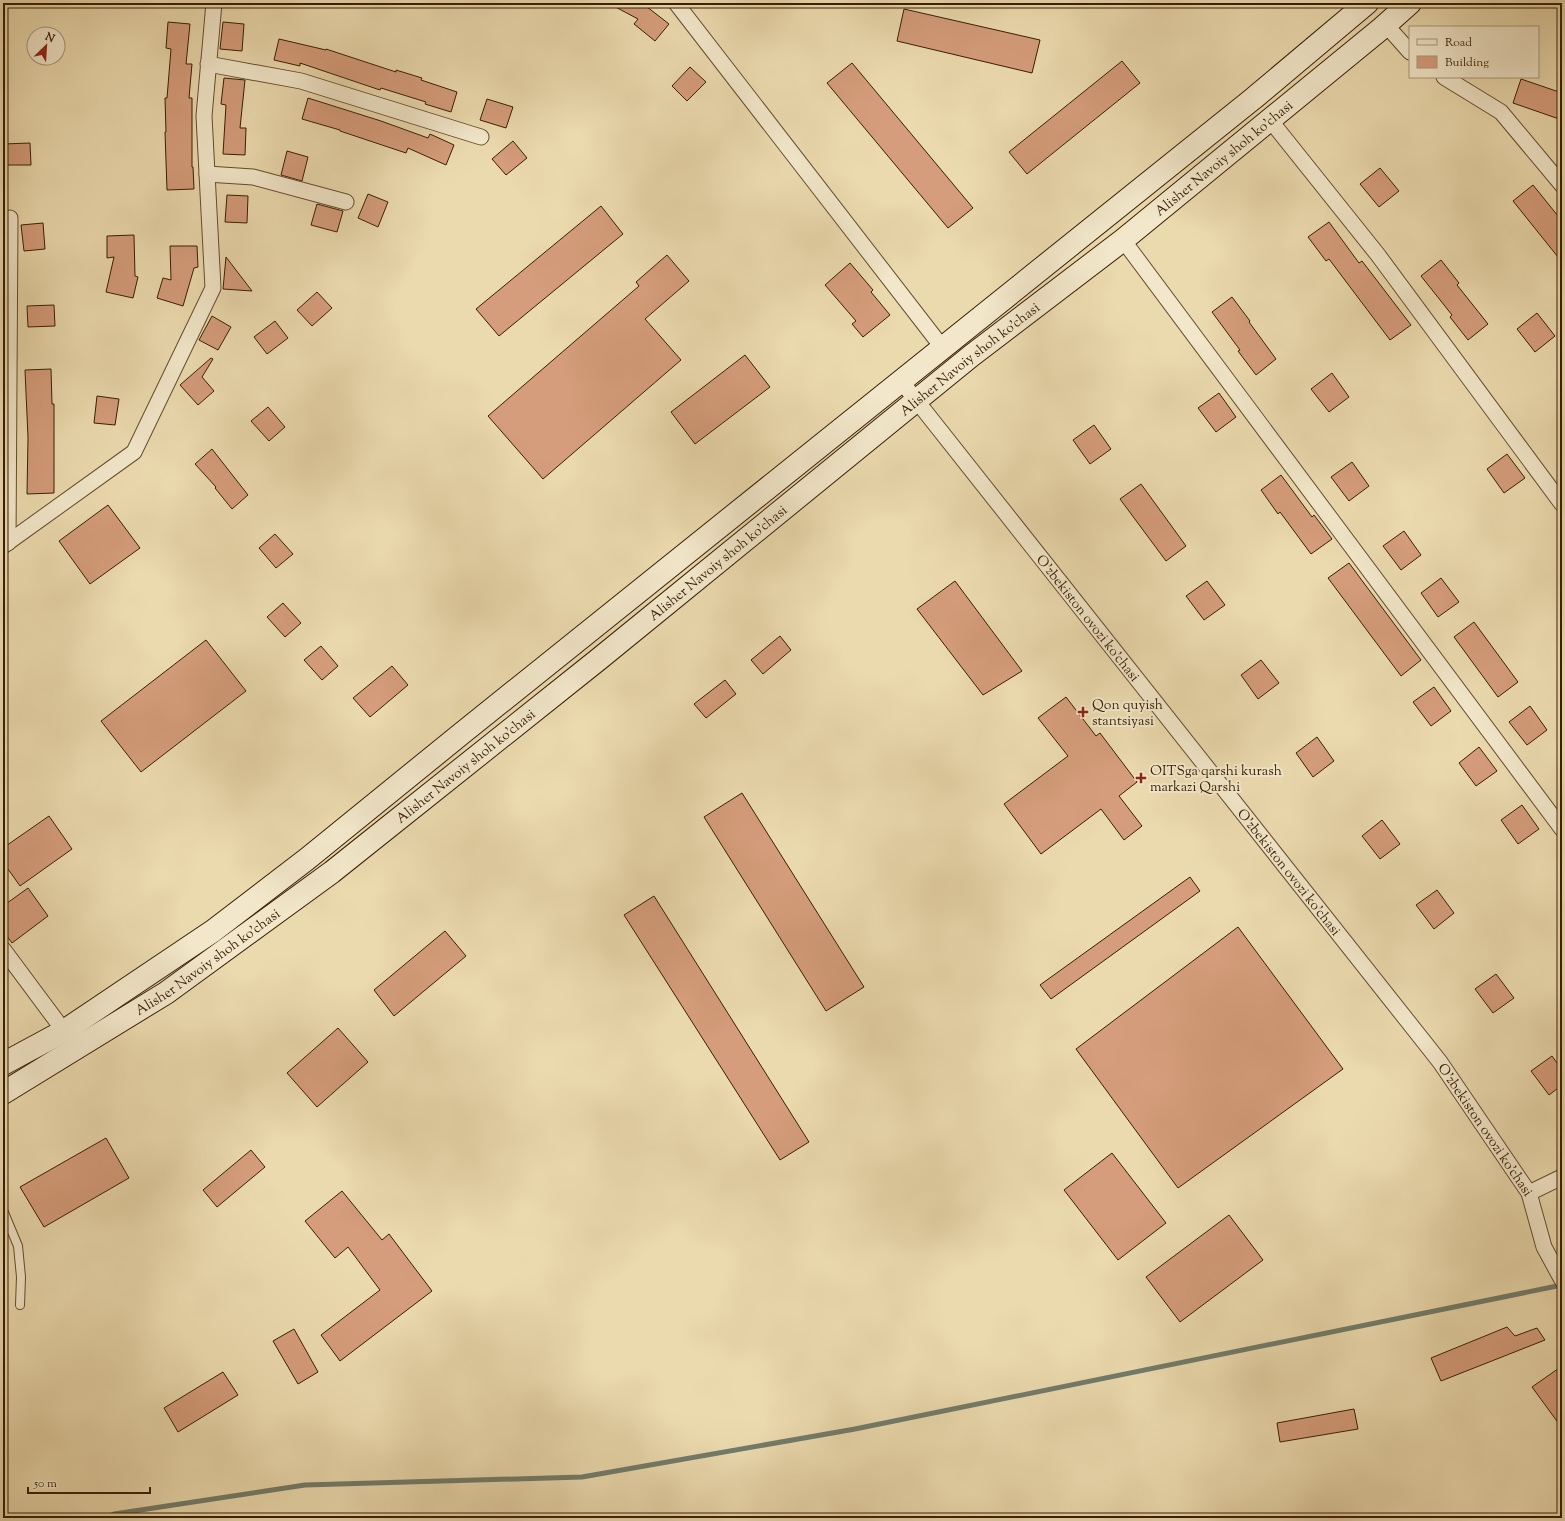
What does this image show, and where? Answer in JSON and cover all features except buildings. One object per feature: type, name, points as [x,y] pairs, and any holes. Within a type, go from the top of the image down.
[{"type":"main road","name":"Alisher Navoiy shoh ko'chasi","points":[[3,1064],[64,1031],[213,931],[308,859],[942,347],[1254,98],[1367,3]]},
{"type":"main road","name":"Alisher Navoiy shoh ko'chasi","points":[[3,1093],[166,993],[332,872],[599,659],[972,356],[1123,240],[1386,25],[1410,3]]},
{"type":"street","points":[[5,545],[134,452],[213,288],[204,116],[214,3]]},
{"type":"street","points":[[676,3],[942,347]]},
{"type":"street","points":[[1386,25],[1409,51]]},
{"type":"street","points":[[208,64],[301,81],[481,137]]},
{"type":"street","points":[[1446,78],[1501,112],[1562,185]]},
{"type":"street","points":[[1270,120],[1378,256],[1562,504]]},
{"type":"street","points":[[207,174],[253,177],[346,202]]},
{"type":"street","points":[[5,545],[10,218]]},
{"type":"street","points":[[1123,240],[1562,829]]},
{"type":"street","name":"O'zbekiston ovozi ko'chasi","points":[[901,381],[1440,1062],[1529,1193],[1544,1247],[1562,1280]]},
{"type":"street","points":[[3,950],[64,1031]]},
{"type":"street","points":[[1529,1193],[1562,1177]]},
{"type":"lane","points":[[3,1210],[18,1246],[21,1277],[20,1304]]},
{"type":"waterway","points":[[105,1518],[114,1514],[305,1485],[582,1477],[855,1429],[1562,1285]]},
{"type":"place","name":"Qon quyish stantsiyasi","points":[[1083,712]]},
{"type":"place","name":"OITSga qarshi kurash markazi Qarshi","points":[[1141,778]]}]
